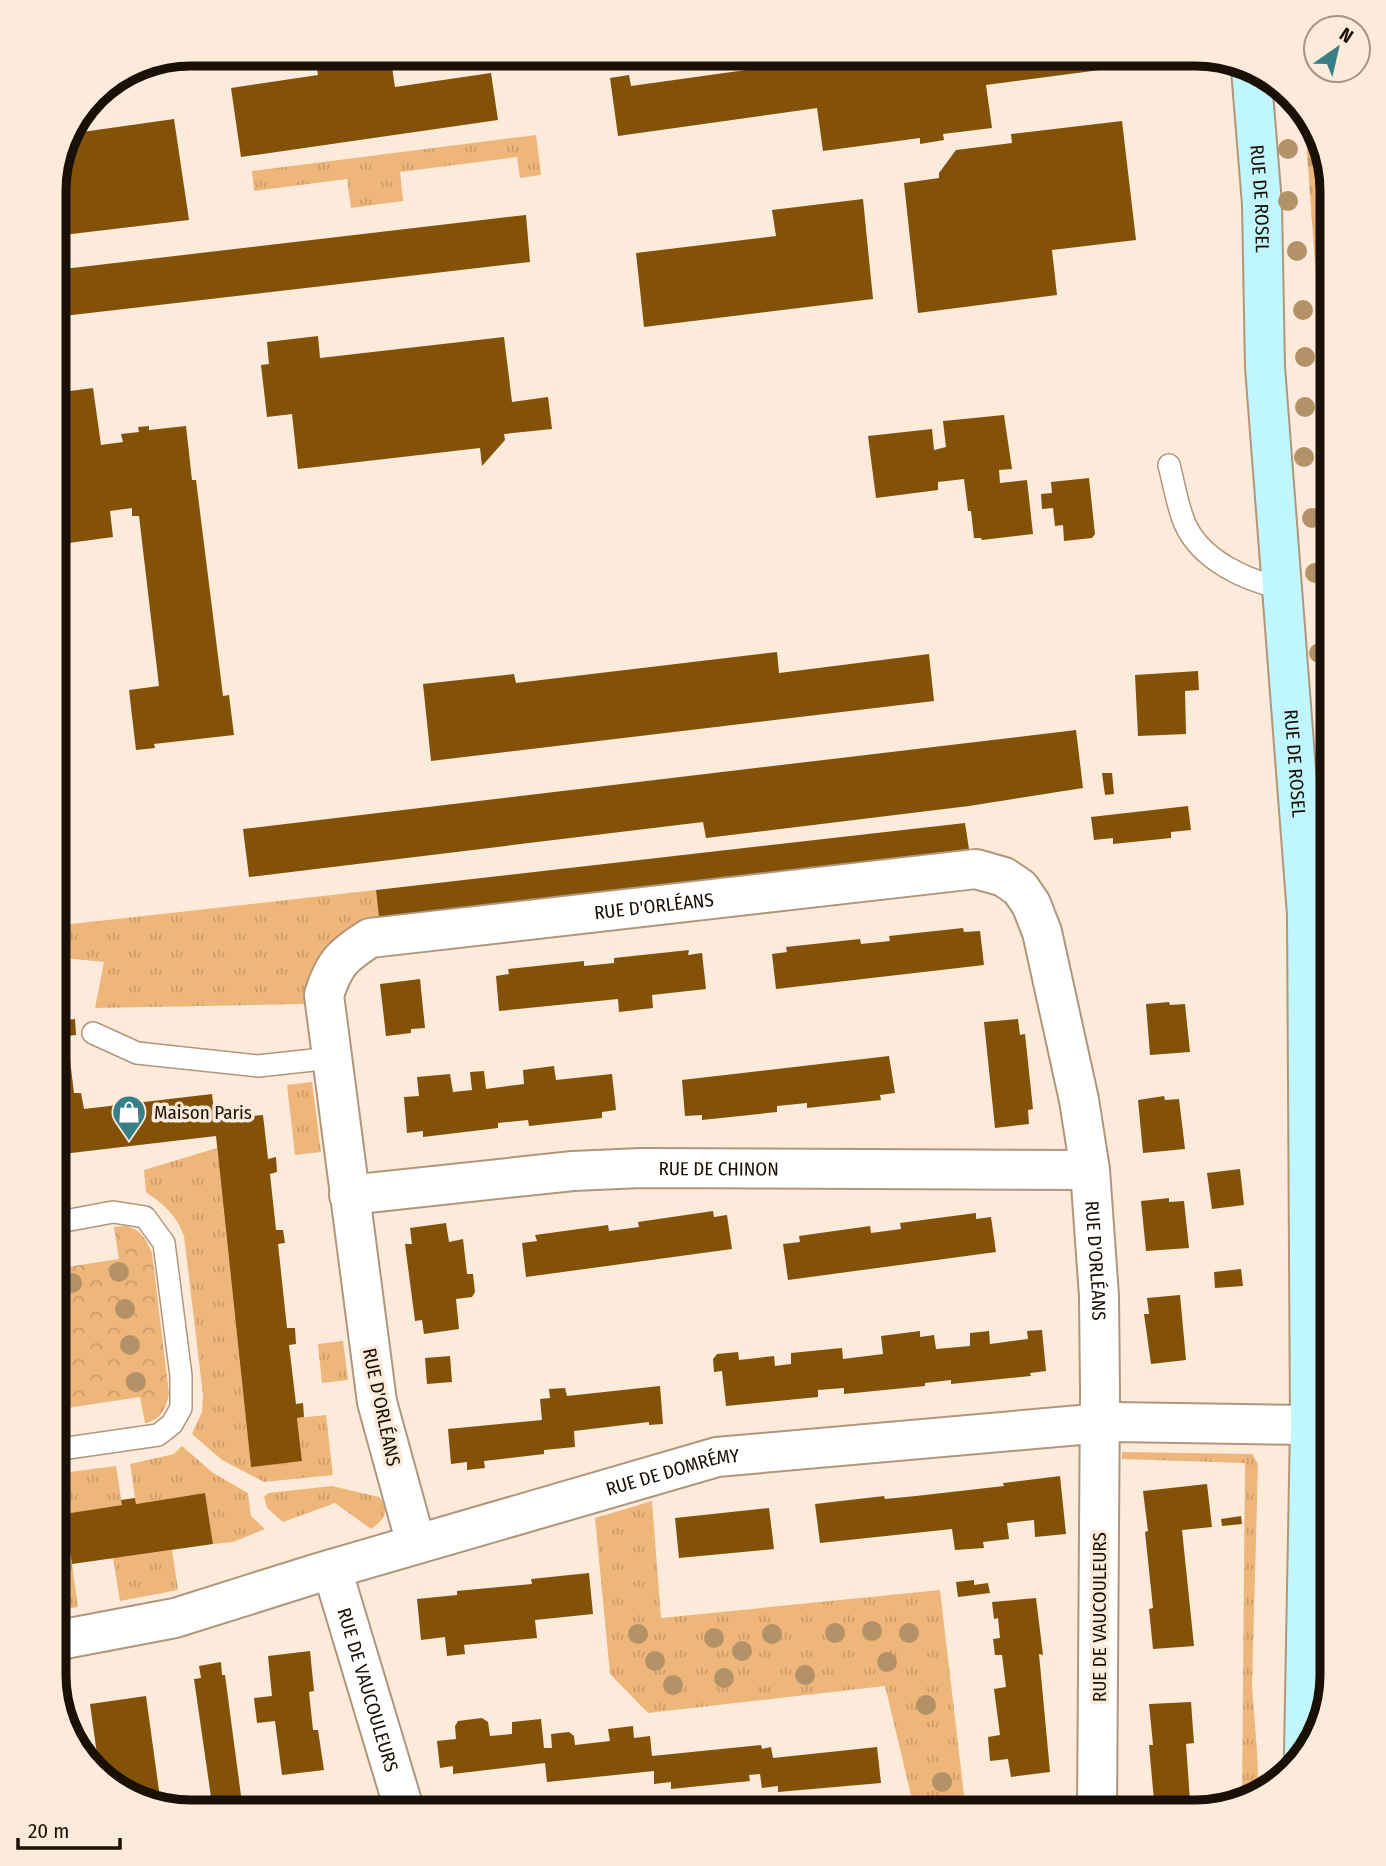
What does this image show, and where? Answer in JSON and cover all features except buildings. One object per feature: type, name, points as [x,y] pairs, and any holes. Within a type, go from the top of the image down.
[{"type":"street","name":"RUE DE ROSEL","points":[[1252,81],[1262,204],[1265,367],[1307,914],[1310,1424],[1304,1734]]},
{"type":"street","name":"RUE D'ORLÉANS","points":[[416,1544],[377,1402],[324,995],[330,976],[345,954],[370,938],[975,869],[1004,877],[1020,888],[1031,904],[1042,932],[1079,1100],[1090,1170],[1099,1296],[1100,1423]]},
{"type":"street","name":"RUE DE CHINON","points":[[349,1195],[573,1171],[641,1168],[1090,1170]]},
{"type":"street","name":"RUE DE DOMRÉMY","points":[[66,1639],[176,1618],[416,1544],[717,1457],[1100,1423],[1310,1424]]},
{"type":"street","name":"RUE DE VAUCOULEURS","points":[[1097,1800],[1100,1423]]},
{"type":"street","name":"RUE DE VAUCOULEURS","points":[[332,1569],[401,1800]]},
{"type":"lane","points":[[1169,465],[1185,526],[1201,546],[1222,564],[1244,577],[1283,588]]},
{"type":"lane","points":[[93,1033],[137,1053],[258,1066],[332,1058]]},
{"type":"lane","points":[[66,1221],[113,1212],[145,1217],[164,1243],[181,1376],[181,1408],[172,1424],[158,1435],[66,1448]]},
{"type":"green space","points":[[1306,134],[1315,159],[1320,192],[1320,335]]},
{"type":"green space","points":[[536,135],[541,175],[520,178],[517,157],[400,172],[403,201],[351,208],[347,179],[254,191],[252,171]]},
{"type":"green space","points":[[376,890],[379,918],[349,928],[326,947],[311,973],[304,1004],[95,1008],[104,962],[66,958],[67,925]]},
{"type":"green space","points":[[312,1082],[321,1152],[295,1155],[287,1085]]},
{"type":"green space","points":[[217,1148],[251,1466],[302,1461],[297,1418],[326,1415],[333,1475],[264,1482],[222,1460],[192,1434],[202,1412],[203,1395],[184,1236],[169,1211],[146,1192],[144,1170]]},
{"type":"green space","points":[[127,1226],[136,1230],[143,1236],[152,1253],[169,1394],[162,1413],[145,1423],[140,1397],[66,1408],[66,1267],[119,1259],[114,1227]]},
{"type":"green space","points":[[343,1341],[348,1380],[322,1383],[318,1344]]},
{"type":"green space","points":[[182,1446],[213,1473],[248,1493],[251,1516],[265,1529],[233,1542],[213,1544],[205,1493],[136,1504],[130,1464],[174,1454]]},
{"type":"green space","points":[[1122,1452],[1252,1454],[1258,1464],[1252,1686],[1258,1782],[1253,1782],[1250,1787],[1242,1790],[1245,1463],[1122,1459]]},
{"type":"green space","points":[[116,1466],[122,1505],[66,1514],[66,1472]]},
{"type":"green space","points":[[332,1486],[379,1497],[385,1506],[382,1519],[371,1529],[335,1503],[283,1522],[267,1508],[264,1497],[268,1493]]},
{"type":"green space","points":[[652,1501],[661,1618],[940,1590],[965,1800],[912,1800],[885,1686],[648,1713],[610,1674],[595,1518]]},
{"type":"green space","points":[[66,1522],[78,1607],[66,1609]]},
{"type":"green space","points":[[172,1550],[178,1590],[120,1601],[113,1558]]},
{"type":"place","name":"Maison Paris","points":[[129,1142]]}]
